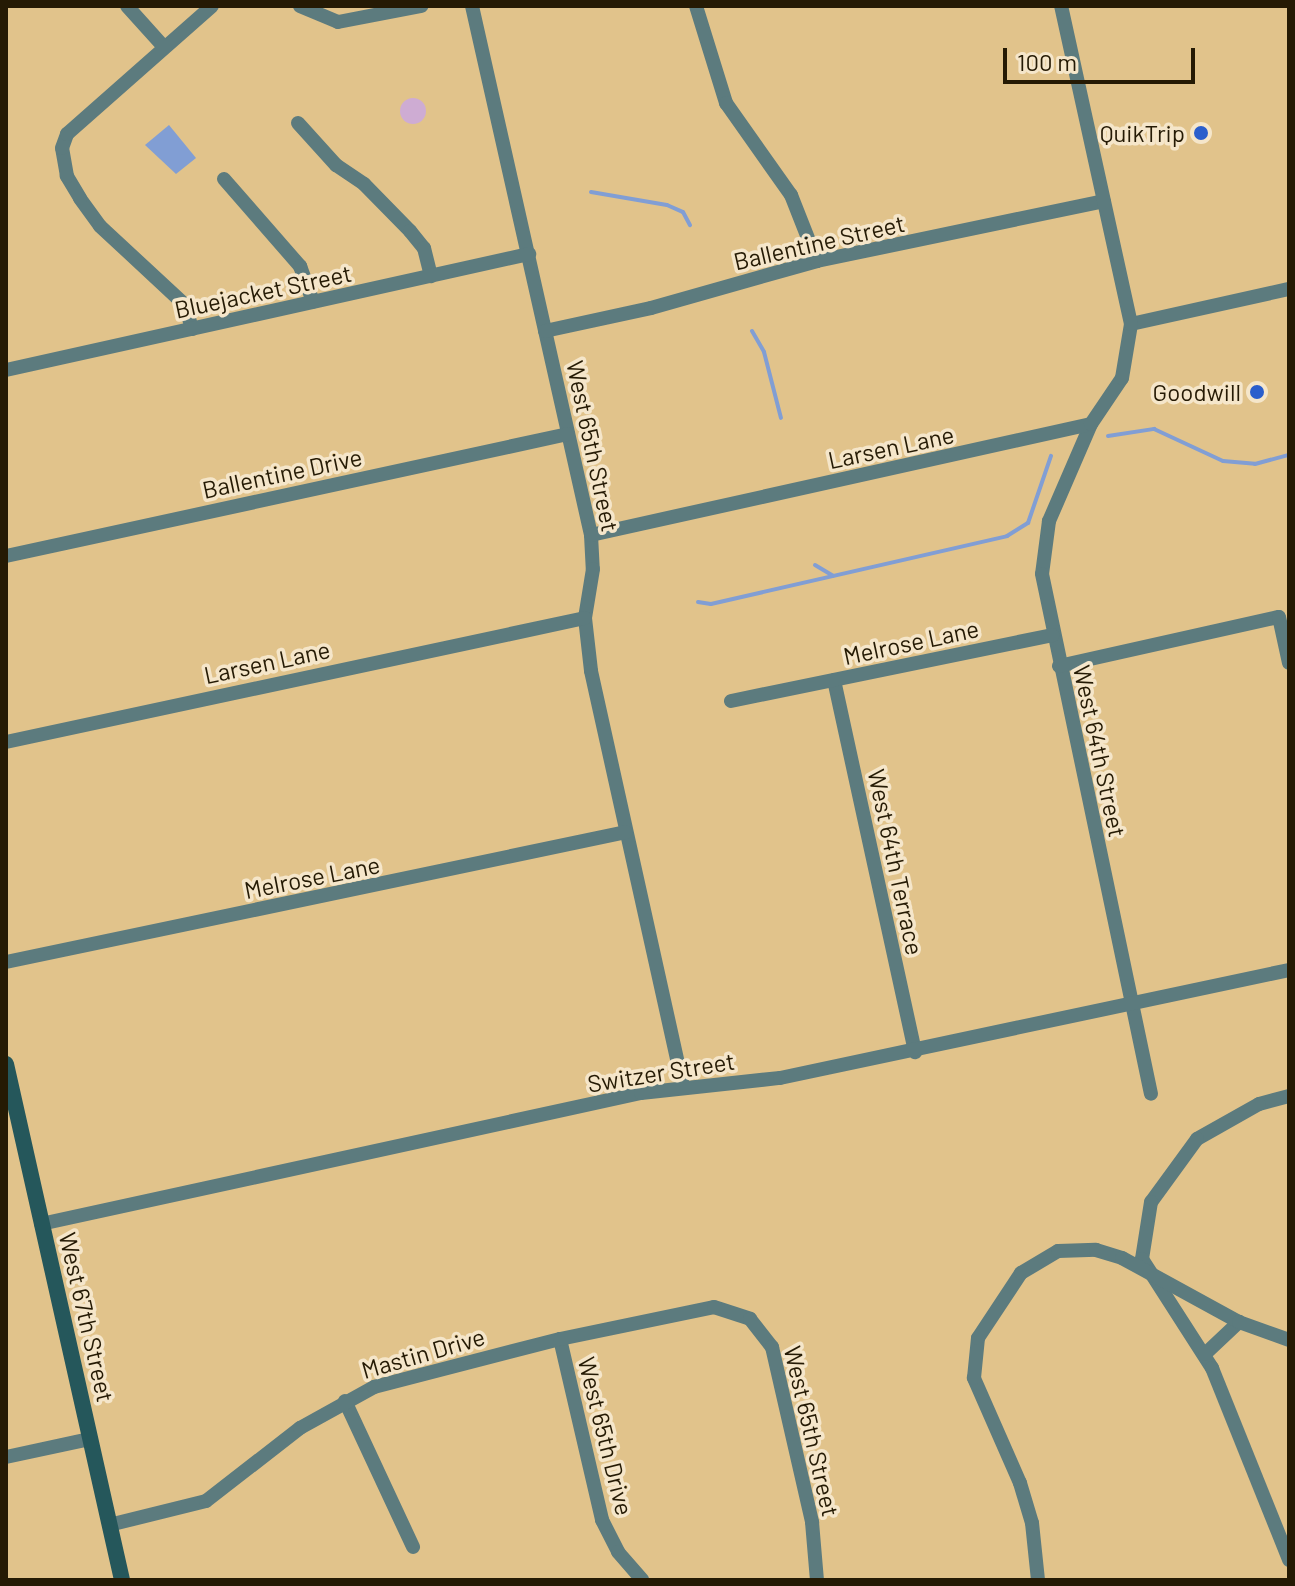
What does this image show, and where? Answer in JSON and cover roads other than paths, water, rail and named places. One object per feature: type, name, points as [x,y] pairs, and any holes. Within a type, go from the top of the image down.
[{"type":"street","points":[[127,6],[163,46]]},
{"type":"street","points":[[192,329],[185,305],[100,226],[80,198],[67,176],[64,139],[163,46],[212,6]]},
{"type":"street","points":[[300,6],[338,22],[421,6]]},
{"type":"street","name":"West 65th Street","points":[[472,6],[591,535],[593,569],[585,618],[626,832],[683,1085]]},
{"type":"street","points":[[696,6],[726,103],[791,195],[817,261]]},
{"type":"street","points":[[1061,6],[1131,324],[1122,378],[1091,424]]},
{"type":"street","points":[[298,123],[336,165],[364,184],[410,231],[424,248],[431,276]]},
{"type":"street","points":[[224,179],[300,266],[313,302]]},
{"type":"street","name":"Ballentine Street","points":[[545,331],[651,308],[817,261],[1104,201]]},
{"type":"street","name":"Bluejacket Street","points":[[6,370],[529,254]]},
{"type":"street","points":[[1131,324],[1289,289]]},
{"type":"street","name":"Larsen Lane","points":[[591,535],[1091,424]]},
{"type":"street","name":"West 64th Street","points":[[1091,424],[1075,451],[1044,537],[1042,574],[1052,635],[1151,1094]]},
{"type":"street","name":"Ballentine Drive","points":[[6,556],[568,434]]},
{"type":"street","points":[[1059,666],[1279,617],[1289,663]]},
{"type":"street","name":"Larsen Lane","points":[[6,742],[585,618]]},
{"type":"street","name":"Melrose Lane","points":[[731,701],[1052,635]]},
{"type":"street","name":"West 64th Terrace","points":[[834,680],[915,1052]]},
{"type":"street","name":"Melrose Lane","points":[[6,962],[626,832]]},
{"type":"street","name":"Switzer Street","points":[[41,1224],[683,1085],[780,1078],[915,1052],[1289,970]]},
{"type":"street","name":"West 67th Street","points":[[6,1064],[122,1580]]},
{"type":"street","points":[[1289,1096],[1259,1104],[1197,1139],[1171,1169],[1151,1202],[1142,1237],[1142,1259],[1205,1354],[1289,1560]]},
{"type":"street","points":[[1038,1580],[1032,1523],[1020,1483],[974,1378],[978,1338],[1021,1273],[1058,1251],[1096,1250],[1149,1272],[1239,1322],[1289,1340]]},
{"type":"street","name":"Mastin Drive","points":[[109,1525],[206,1501],[345,1401],[405,1377],[702,1308],[732,1311]]},
{"type":"street","name":"West 65th Street","points":[[732,1311],[750,1319],[772,1347],[812,1522],[817,1580]]},
{"type":"street","points":[[1205,1354],[1239,1322]]},
{"type":"street","name":"West 65th Drive","points":[[560,1339],[602,1520],[618,1552],[642,1580]]},
{"type":"street","points":[[345,1401],[413,1547]]},
{"type":"street","points":[[6,1457],[89,1439]]},
{"type":"water","points":[[169,125],[196,158],[176,174],[145,145]]},
{"type":"waterway","points":[[591,192],[667,205],[683,212],[690,225]]},
{"type":"waterway","points":[[752,331],[764,352],[781,418]]},
{"type":"waterway","points":[[1108,436],[1154,429],[1223,461],[1255,464],[1289,455]]},
{"type":"waterway","points":[[698,602],[711,604],[1007,536],[1028,523],[1051,456]]},
{"type":"waterway","points":[[815,565],[833,576]]},
{"type":"place","name":"QuikTrip","points":[[1201,133]]},
{"type":"place","name":"Goodwill","points":[[1257,392]]}]
